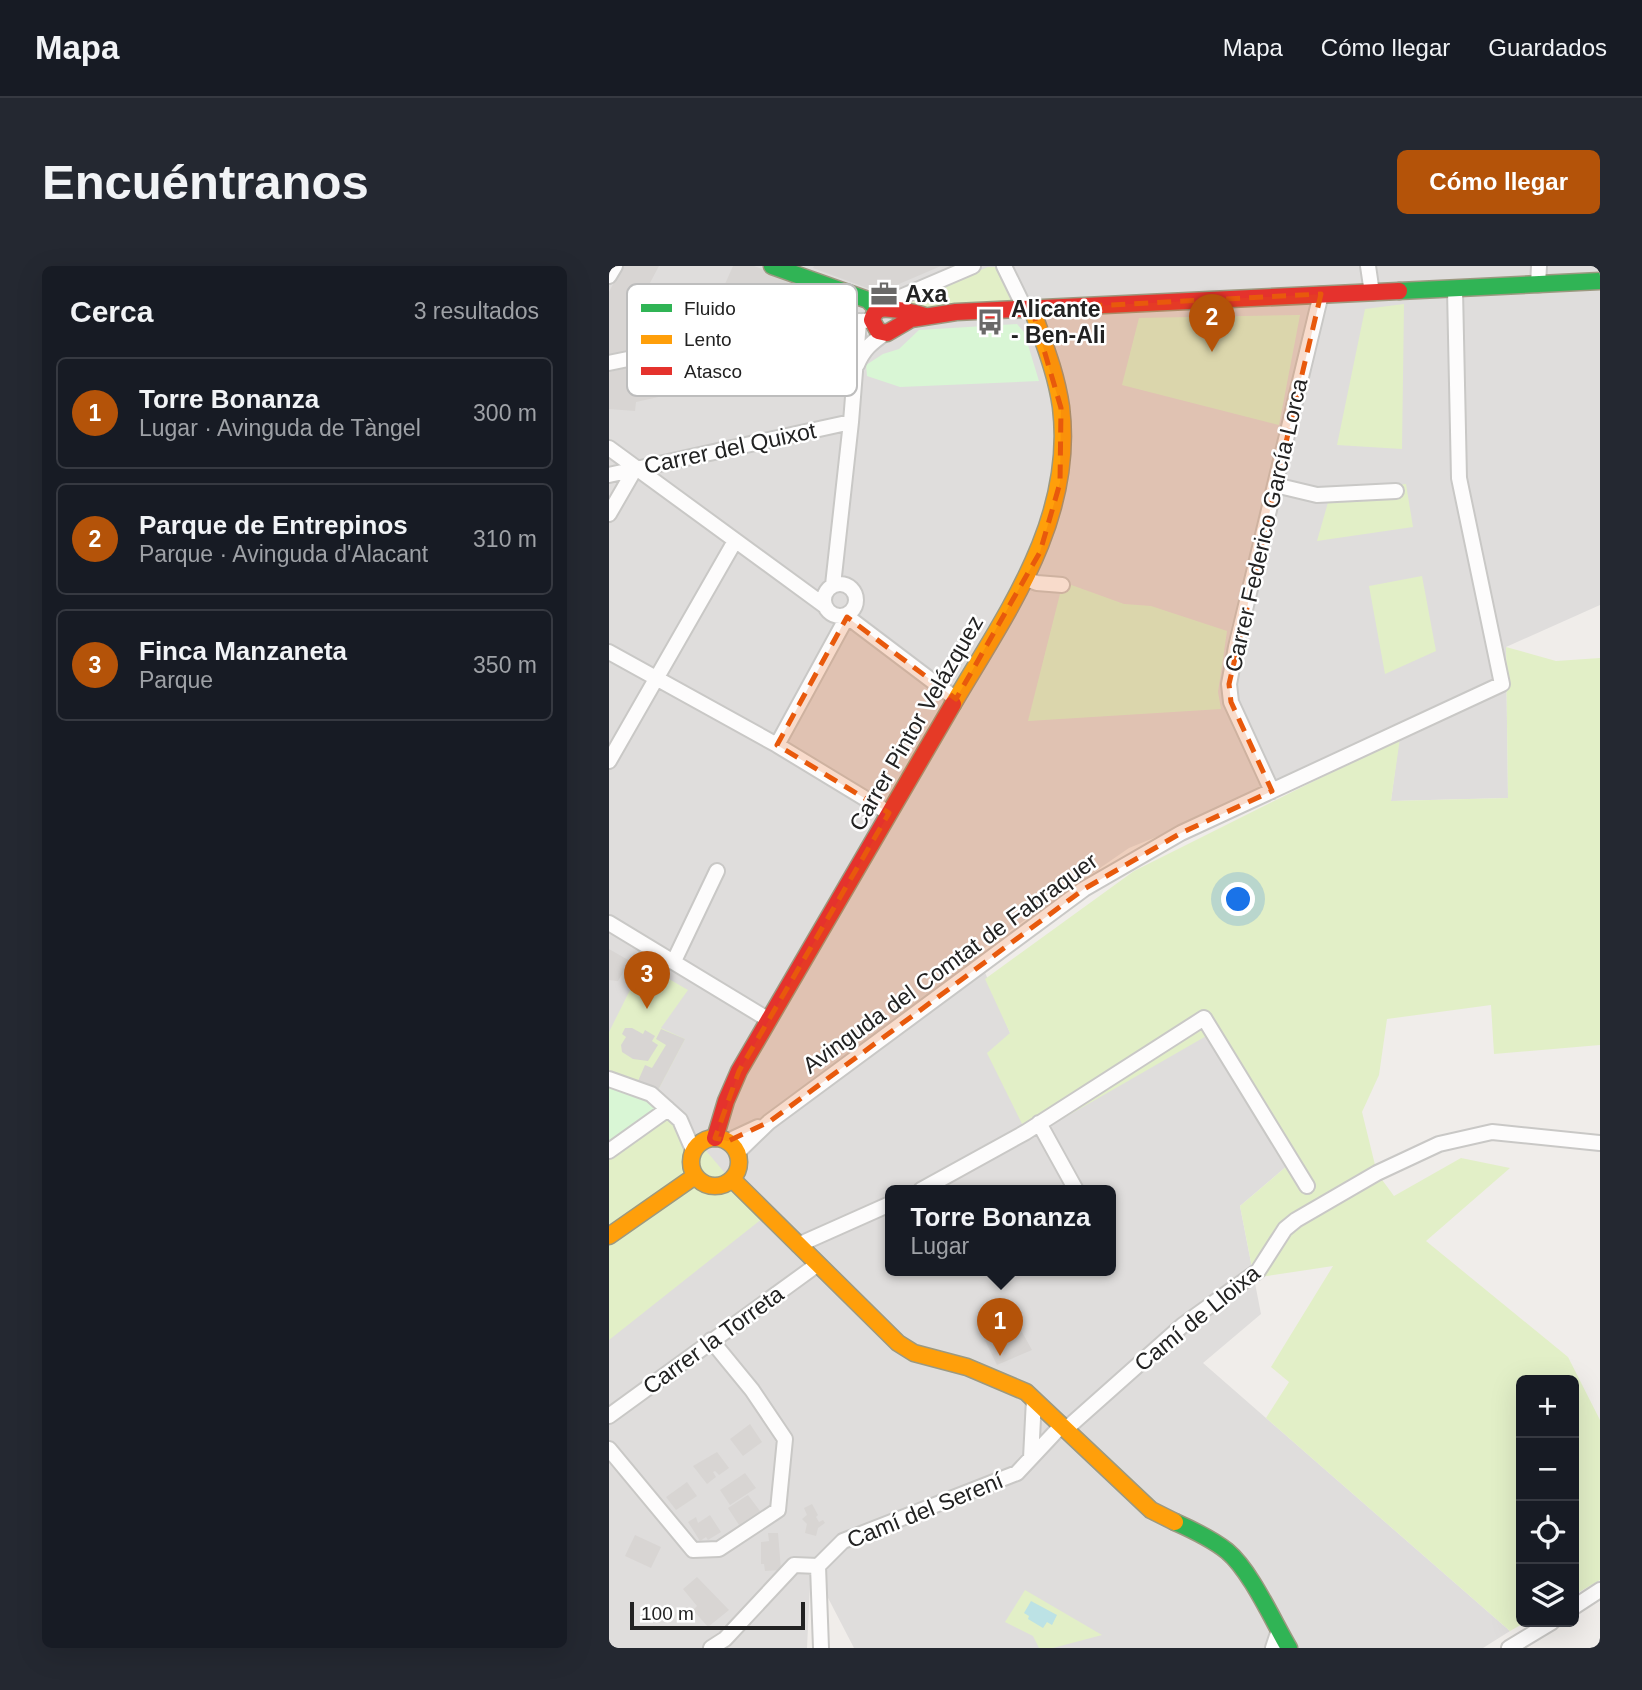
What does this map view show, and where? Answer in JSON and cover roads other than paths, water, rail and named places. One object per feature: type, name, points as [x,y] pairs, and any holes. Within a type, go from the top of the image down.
[{"type":"street","points":[[609,276],[615,266]]},
{"type":"street","points":[[772,266],[800,271],[830,284]]},
{"type":"street","points":[[857,349],[896,299],[974,266]]},
{"type":"street","points":[[1004,266],[1028,309]]},
{"type":"street","points":[[1368,266],[1372,293]]},
{"type":"street","points":[[1538,285],[1539,266]]},
{"type":"street","points":[[857,321],[1028,309],[1600,281]]},
{"type":"street","name":"Avinguda del Comtat de Fabraquer","points":[[727,1144],[769,1122],[1084,890],[1181,833],[1502,684],[1459,478],[1455,290]]},
{"type":"street","name":"Carrer Federico García Lorca","points":[[1272,791],[1231,702],[1229,684],[1321,294]]},
{"type":"street","points":[[857,295],[868,300],[882,318]]},
{"type":"street","name":"Carrer Pintor Velázquez","points":[[727,1144],[726,1101],[739,1071],[1026,579],[1047,533],[1060,483],[1063,451],[1061,408],[1056,379],[1028,309]]},
{"type":"street","points":[[857,365],[882,318]]},
{"type":"street","points":[[609,363],[627,359]]},
{"type":"street","points":[[825,606],[825,595],[833,585],[853,396]]},
{"type":"street","name":"Carrer del Quixot","points":[[609,475],[851,422]]},
{"type":"street","points":[[609,447],[831,613],[846,616],[956,699]]},
{"type":"street","points":[[609,514],[635,468]]},
{"type":"street","points":[[1275,485],[1317,495],[1397,491]]},
{"type":"street","points":[[609,761],[735,541]]},
{"type":"street","points":[[1026,579],[1037,583],[1062,585]]},
{"type":"street","points":[[778,745],[846,616],[853,608],[855,594],[846,585],[833,585]]},
{"type":"street","points":[[609,652],[778,745],[889,813]]},
{"type":"street","points":[[674,961],[717,871]]},
{"type":"street","points":[[609,923],[769,1020]]},
{"type":"street","points":[[930,1185],[1039,1123],[1205,1018],[1307,1186]]},
{"type":"street","points":[[609,1079],[651,1094],[680,1120],[693,1150],[691,1163],[695,1176],[711,1185],[725,1184],[732,1180],[739,1168],[727,1144],[707,1139],[693,1150]]},
{"type":"street","points":[[609,1151],[668,1110]]},
{"type":"street","points":[[1039,1123],[1073,1185]]},
{"type":"street","name":"Camí de Lloixa","points":[[1064,1427],[1183,1325],[1258,1271],[1285,1229],[1296,1220],[1377,1173],[1440,1144],[1492,1132],[1600,1143]]},
{"type":"street","points":[[609,1236],[695,1176]]},
{"type":"street","points":[[732,1180],[898,1343],[914,1353],[967,1367],[1013,1385],[1034,1399],[1151,1510],[1202,1535],[1228,1552],[1242,1567],[1289,1648]]},
{"type":"street","points":[[799,1245],[885,1206]]},
{"type":"street","name":"Carrer la Torreta","points":[[609,1416],[818,1264]]},
{"type":"street","points":[[609,1449],[693,1549],[719,1549],[778,1510],[785,1440],[752,1390],[711,1340]]},
{"type":"street","points":[[1031,1458],[1034,1399]]},
{"type":"street","name":"Camí del Serení","points":[[818,1566],[843,1541],[1017,1473],[1064,1427]]},
{"type":"street","points":[[711,1648],[725,1639],[794,1565],[818,1566],[821,1648]]},
{"type":"street","points":[[1579,1604],[1600,1590]]},
{"type":"street","points":[[1509,1648],[1544,1627]]},
{"type":"street","points":[[1273,1648],[1279,1630]]},
{"type":"water","points":[[1031,1601],[1057,1615],[1052,1625],[1047,1622],[1043,1628],[1028,1619],[1029,1616],[1024,1613]]},
{"type":"place","name":"Axa","points":[[884,294]]},
{"type":"place","name":"Alicante - Ben-Ali","points":[[990,322]]},
{"type":"place","name":"Parque de Entrepinos","points":[[1212,352]]},
{"type":"place","name":"Finca Manzaneta","points":[[647,1009]]},
{"type":"place","name":"Torre Bonanza","points":[[1000,1356]]}]
